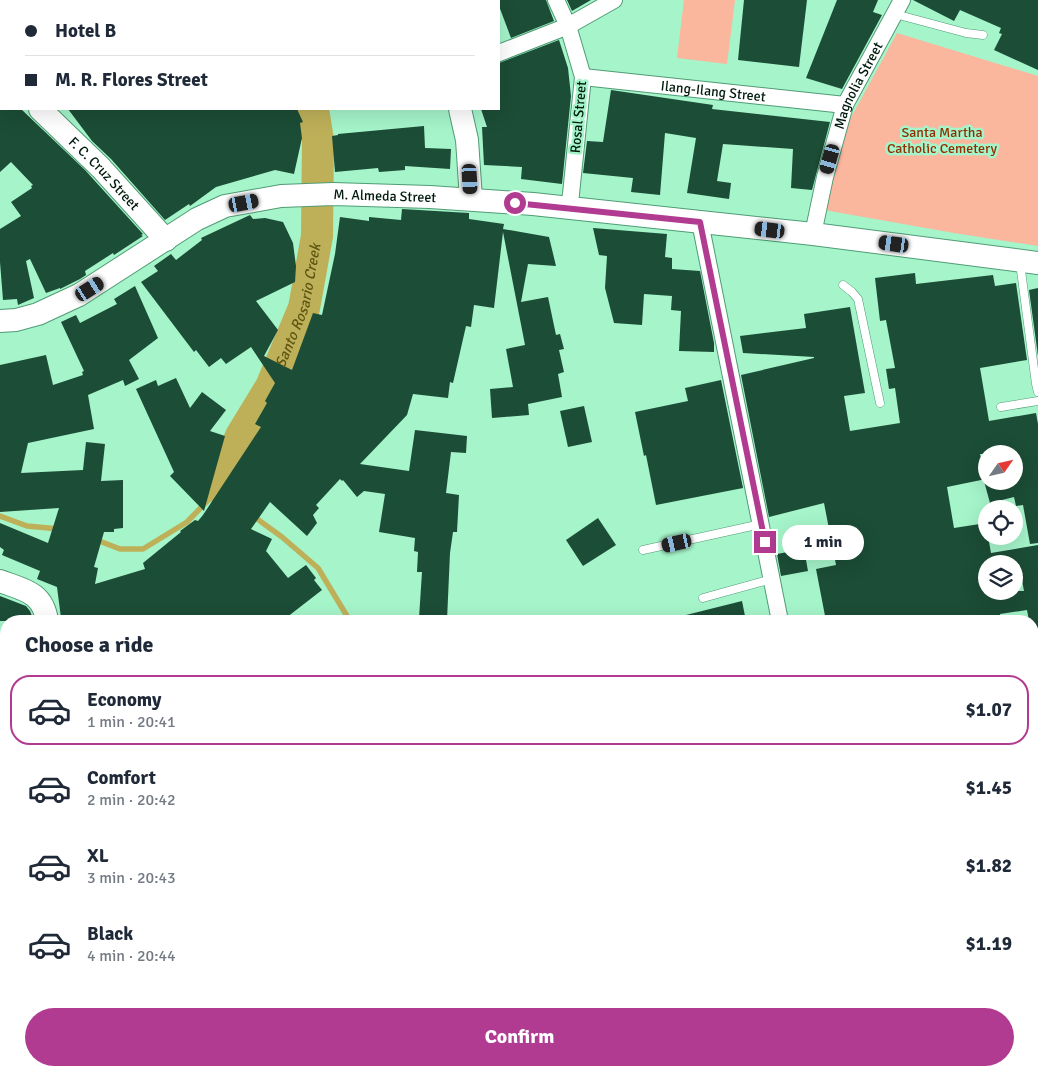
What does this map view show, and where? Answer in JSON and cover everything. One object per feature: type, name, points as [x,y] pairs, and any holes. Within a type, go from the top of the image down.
[{"type":"main road","name":"F. C. Cruz Street","points":[[41,110],[126,193],[166,240]]},
{"type":"main road","points":[[460,110],[468,140],[471,199]]},
{"type":"main road","name":"M. Almeda Street","points":[[0,321],[16,320],[38,314],[79,295],[197,219],[225,206],[281,196],[332,194],[471,199],[813,234],[1029,262]]},
{"type":"main road","points":[[0,580],[40,600],[44,606],[46,615]]},
{"type":"street","name":"Rosal Street","points":[[556,0],[568,26],[583,77],[569,208]]},
{"type":"street","points":[[500,53],[568,26],[614,0]]},
{"type":"street","name":"Magnolia Street","points":[[813,234],[825,176],[846,105],[899,7]]},
{"type":"street","name":"Ilang-Ilang Street","points":[[583,77],[846,105]]},
{"type":"street","points":[[700,222],[779,615]]},
{"type":"lane","points":[[899,7],[966,33],[983,35]]},
{"type":"lane","points":[[1029,262],[1038,392]]},
{"type":"lane","points":[[843,285],[858,299],[880,403]]},
{"type":"lane","points":[[1001,407],[1038,401]]},
{"type":"lane","points":[[643,550],[761,524]]},
{"type":"lane","points":[[703,598],[772,579]]},
{"type":"green space","points":[[684,0],[735,0],[727,64],[677,58]]},
{"type":"green space","name":"Santa Martha Catholic Cemetery","points":[[897,33],[1038,76],[1038,246],[824,210],[848,123]]},
{"type":"building","points":[[500,0],[546,0],[554,21],[511,38],[500,9]]},
{"type":"building","points":[[567,0],[591,0],[572,11]]},
{"type":"building","points":[[744,0],[807,0],[799,67],[738,60]]},
{"type":"building","points":[[837,0],[878,0],[873,12],[882,15],[842,89],[806,78]]},
{"type":"building","points":[[913,0],[1038,0],[1038,70],[994,50],[1002,34],[999,33],[1001,28],[960,10],[954,21]]},
{"type":"building","points":[[559,40],[568,68],[571,96],[562,184],[521,179],[522,167],[484,165],[482,127],[487,127],[481,110],[500,110],[500,63]]},
{"type":"building","points":[[611,90],[713,105],[712,109],[830,122],[812,190],[791,188],[793,149],[723,144],[717,181],[731,183],[729,199],[687,193],[696,138],[665,133],[660,195],[631,192],[633,178],[583,173],[587,141],[603,142]]},
{"type":"building","points":[[0,110],[22,110],[85,170],[143,236],[85,271],[86,275],[80,279],[60,289],[46,293],[30,259],[26,261],[34,298],[18,305],[17,299],[3,300],[0,229],[21,216],[11,202],[32,188],[31,186],[33,185],[11,162],[0,172]]},
{"type":"building","points":[[69,110],[297,110],[303,122],[300,123],[302,138],[294,174],[275,170],[216,187],[190,206],[189,204],[165,220],[111,159],[92,141]]},
{"type":"building","points":[[424,126],[425,148],[451,149],[450,169],[405,166],[405,170],[379,172],[378,168],[335,172],[332,136]]},
{"type":"building","points":[[402,209],[469,213],[469,219],[504,224],[503,229],[549,237],[556,266],[528,264],[521,302],[548,297],[556,335],[560,334],[564,349],[559,350],[564,372],[558,374],[562,397],[528,404],[529,415],[492,418],[490,389],[513,387],[506,349],[525,345],[503,232],[494,308],[474,305],[471,327],[466,326],[453,383],[450,382],[448,398],[413,394],[407,415],[360,464],[409,471],[415,430],[467,436],[466,453],[451,452],[446,493],[459,495],[457,532],[453,532],[450,553],[447,615],[419,615],[422,572],[417,572],[418,552],[414,551],[415,538],[379,532],[385,494],[364,491],[357,497],[340,479],[316,505],[319,508],[313,515],[317,523],[307,536],[270,502],[251,529],[272,539],[266,551],[288,578],[306,565],[322,590],[290,615],[61,615],[57,587],[37,579],[40,571],[2,555],[4,550],[0,547],[0,523],[48,543],[59,508],[0,512],[0,365],[46,355],[53,385],[83,375],[82,372],[84,371],[61,322],[76,315],[80,323],[117,304],[114,299],[135,286],[158,338],[129,360],[139,379],[125,386],[123,380],[88,395],[94,429],[28,443],[21,473],[83,470],[86,442],[105,444],[101,481],[123,480],[123,528],[114,529],[114,532],[104,532],[94,567],[98,568],[95,584],[145,569],[143,563],[180,531],[195,520],[198,521],[203,515],[261,427],[255,424],[267,403],[265,401],[275,383],[251,347],[226,364],[221,358],[209,367],[196,350],[194,352],[141,282],[158,271],[154,266],[171,254],[176,260],[202,240],[201,238],[250,215],[253,219],[265,218],[283,222],[293,243],[296,266],[295,282],[256,301],[278,330],[264,356],[292,370],[313,313],[322,315],[335,254],[340,217],[369,221],[369,217],[401,220]]},
{"type":"building","points":[[593,228],[667,234],[665,257],[672,258],[672,269],[700,271],[714,343],[714,352],[679,351],[681,311],[671,310],[672,296],[644,294],[642,325],[614,323],[605,288],[607,256],[599,255]]},
{"type":"building","points":[[915,273],[916,284],[993,275],[995,286],[1016,283],[1027,360],[980,368],[989,421],[1036,413],[1038,424],[1038,543],[1030,544],[1023,500],[1015,500],[1014,497],[1002,500],[989,500],[986,490],[1023,490],[1023,445],[978,445],[978,481],[947,487],[954,528],[978,524],[978,545],[990,545],[991,553],[1038,545],[1038,615],[1028,615],[1027,610],[1000,615],[825,615],[816,569],[836,565],[824,503],[769,517],[741,375],[814,357],[743,353],[740,336],[806,328],[804,314],[850,307],[865,393],[844,396],[850,431],[900,423],[895,388],[889,389],[886,369],[895,368],[886,320],[880,321],[875,278]]},
{"type":"building","points":[[1038,288],[1038,356],[1029,290]]},
{"type":"building","points":[[176,378],[190,408],[202,392],[226,410],[210,431],[225,436],[204,511],[170,476],[174,472],[136,389],[156,380],[158,386]]},
{"type":"building","points":[[721,380],[743,488],[656,505],[635,412],[688,401],[685,388]]},
{"type":"building","points":[[584,406],[592,442],[568,447],[560,411]]},
{"type":"building","points":[[598,518],[616,545],[583,566],[566,540]]},
{"type":"building","points":[[804,549],[808,571],[781,576],[777,554]]},
{"type":"building","points":[[0,596],[26,606],[32,615],[0,615]]},
{"type":"building","points":[[742,601],[745,615],[686,615]]},
{"type":"waterway","name":"Santo Rosario Creek","points":[[220,488],[241,436],[271,387],[304,308],[317,236],[318,140],[313,110]]},
{"type":"waterway","points":[[94,539],[120,549],[143,549],[187,522],[220,488],[225,492]]},
{"type":"waterway","points":[[0,516],[27,526],[59,529]]},
{"type":"waterway","points":[[253,516],[282,537],[318,568],[346,615]]},
{"type":"route","points":[[515,203],[620,212],[700,222],[765,542]]}]
